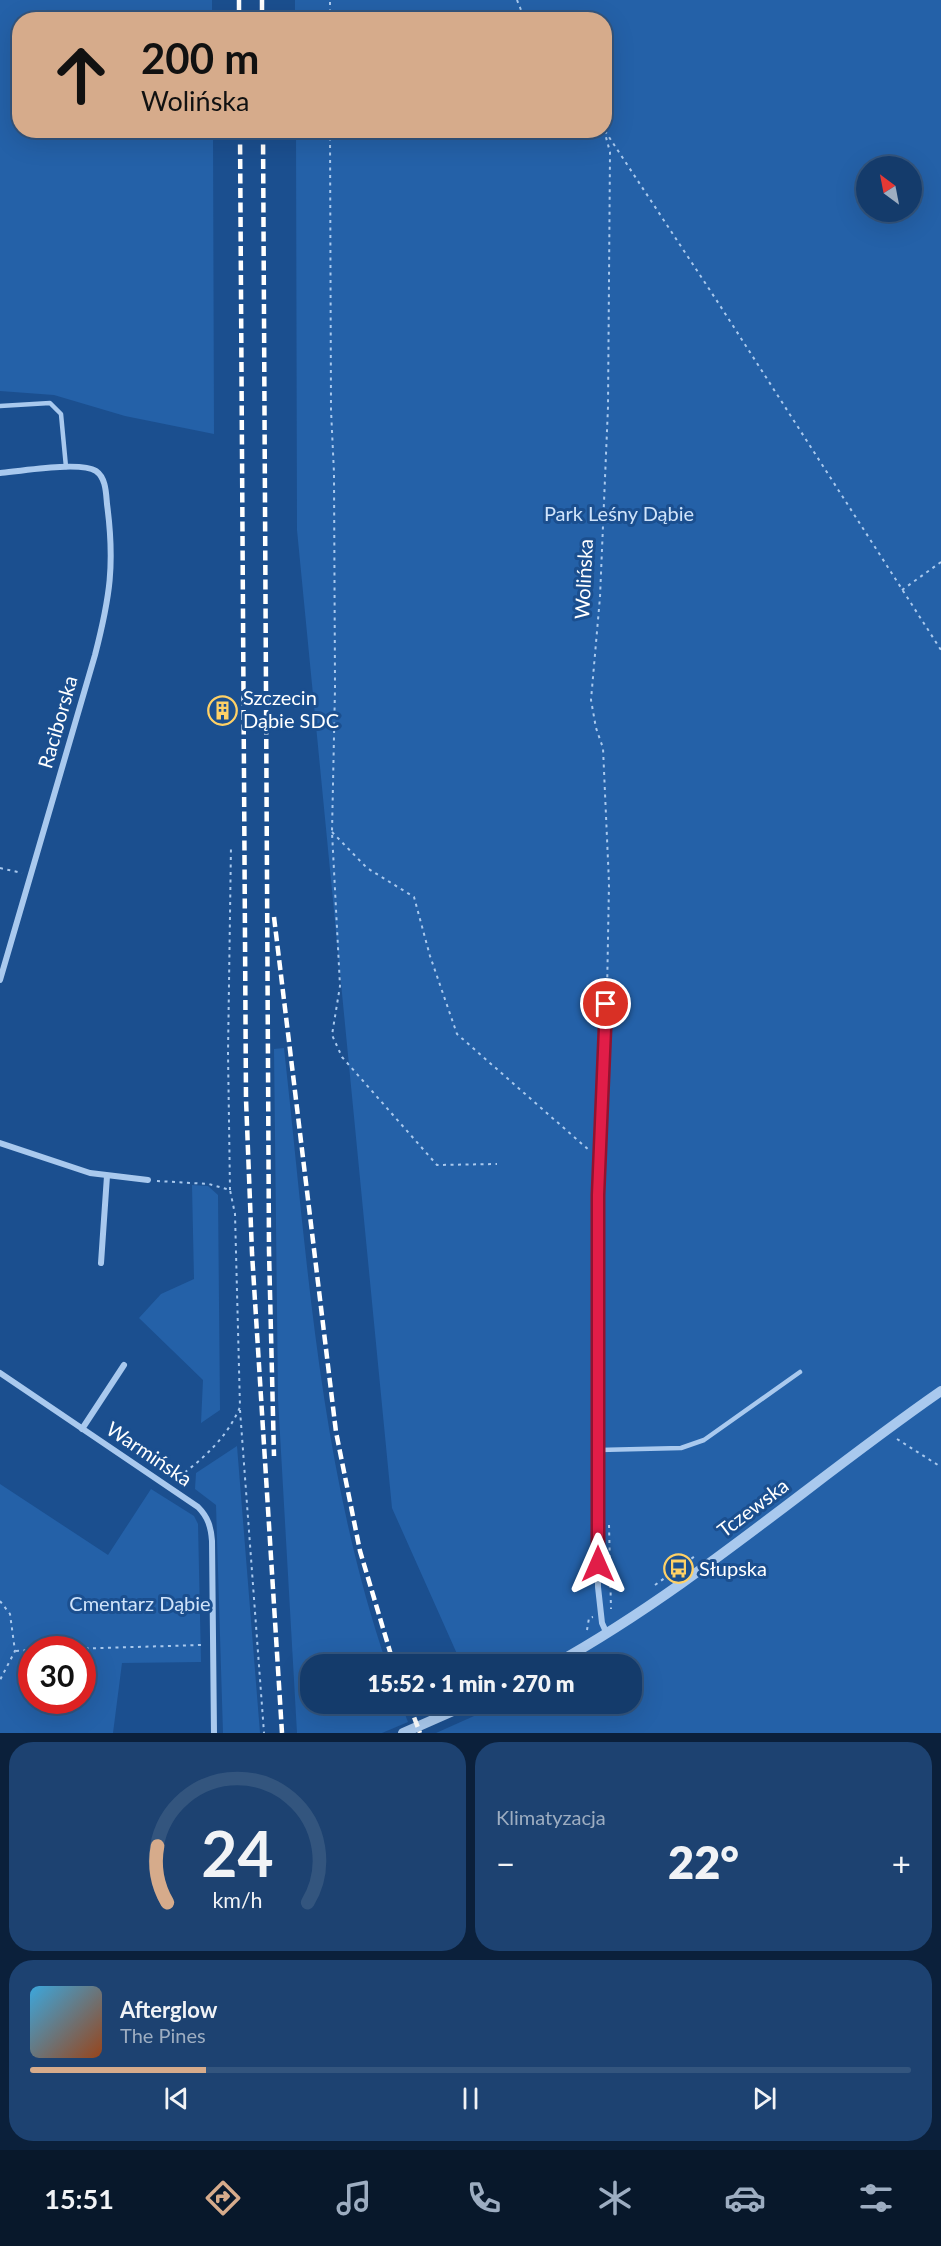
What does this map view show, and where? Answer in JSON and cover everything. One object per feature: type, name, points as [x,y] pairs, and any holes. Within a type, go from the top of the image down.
[{"type":"street","name":"Raciborska","points":[[0,980],[110,592],[112,567],[104,479],[97,471],[86,466],[66,467]]},
{"type":"street","points":[[0,473],[66,467]]},
{"type":"street","points":[[606,1004],[597,1217],[598,1587],[602,1623],[607,1634]]},
{"type":"street","points":[[0,1143],[90,1173],[148,1180]]},
{"type":"street","points":[[101,1263],[107,1176]]},
{"type":"street","name":"Warmińska","points":[[82,1429],[124,1365]]},
{"type":"street","name":"Warmińska","points":[[0,1373],[198,1507],[206,1516],[211,1529],[214,1644]]},
{"type":"street","name":"Tczewska","points":[[572,1654],[607,1634],[697,1573],[885,1430],[941,1391]]},
{"type":"street","points":[[214,1644],[214,1733]]},
{"type":"street","points":[[403,1733],[446,1714]]},
{"type":"lane","points":[[0,406],[50,403],[56,407],[61,414],[66,467]]},
{"type":"lane","points":[[599,1450],[681,1448],[704,1440],[800,1372]]},
{"type":"path","points":[[330,138],[335,688],[332,832],[340,986],[332,1035],[342,1057],[437,1165],[497,1164]]},
{"type":"path","name":"Wolińska","points":[[606,138],[610,152],[609,373],[600,597],[591,700],[596,728],[603,748],[609,883],[607,992]]},
{"type":"path","points":[[609,138],[719,304],[941,650]]},
{"type":"path","points":[[902,590],[941,562]]},
{"type":"path","points":[[332,832],[367,868],[414,897],[430,957],[457,1034],[600,1159]]},
{"type":"path","points":[[231,845],[228,1053],[230,1190],[235,1214],[240,1407],[264,1733]]},
{"type":"path","points":[[0,868],[30,875]]},
{"type":"path","points":[[148,1180],[209,1184],[230,1190]]},
{"type":"path","points":[[167,1486],[199,1462],[232,1426],[240,1407]]},
{"type":"path","points":[[885,1430],[941,1467]]},
{"type":"path","points":[[653,1587],[695,1556]]},
{"type":"path","points":[[0,1601],[10,1614],[15,1651],[0,1680]]},
{"type":"path","points":[[611,1610],[617,1613]]},
{"type":"path","points":[[96,1648],[214,1644]]},
{"type":"green space","points":[[0,0],[212,0],[212,12],[12,12],[12,138],[213,138],[214,434],[125,416],[54,395],[0,391]]},
{"type":"green space","name":"Park Leśny Dąbie","points":[[295,0],[941,0],[941,1733],[436,1733],[479,1714],[642,1714],[642,1654],[457,1654],[392,1508],[297,530],[296,138],[612,138],[612,12],[295,12]]},
{"type":"green space","points":[[284,1048],[309,1282],[331,1437],[345,1514],[364,1590],[384,1654],[300,1654],[300,1714],[405,1714],[408,1722],[382,1733],[297,1733],[278,1399],[274,1049]]},
{"type":"green space","points":[[192,1185],[208,1186],[218,1195],[220,1410],[201,1423],[203,1380],[139,1318],[161,1294],[194,1279]]},
{"type":"green space","points":[[237,1446],[260,1733],[223,1733],[216,1505],[195,1489],[196,1473]]},
{"type":"green space","name":"Cmentarz Dąbie","points":[[0,1484],[108,1555],[151,1489],[194,1516],[198,1524],[201,1662],[122,1663],[113,1733],[0,1733]]},
{"type":"railway","points":[[239,0],[239,12]]},
{"type":"railway","points":[[262,0],[262,12]]},
{"type":"railway","points":[[240,138],[246,1099],[252,1253],[282,1733]]},
{"type":"railway","points":[[263,138],[269,1251],[274,1456]]},
{"type":"railway","points":[[274,917],[336,1432],[360,1551],[391,1654]]},
{"type":"railway","points":[[413,1714],[420,1733]]},
{"type":"place","name":"Szczecin Dąbie SDC","points":[[222,710]]},
{"type":"place","name":"Słupska","points":[[678,1569]]},
{"type":"route","points":[[598,1564],[598,1195],[606,1004]]}]
